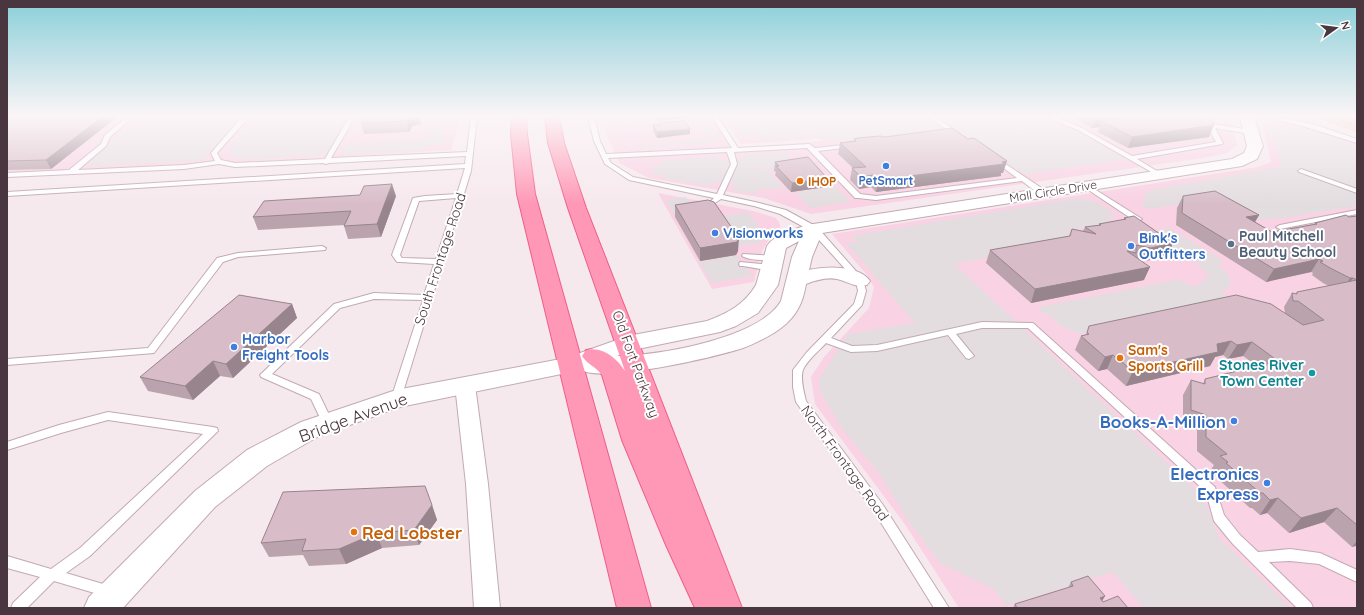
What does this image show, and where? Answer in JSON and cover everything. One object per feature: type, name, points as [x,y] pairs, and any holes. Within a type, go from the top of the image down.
[{"type":"main road","points":[[520,146],[526,194],[591,362],[634,608]]},
{"type":"main road","name":"Old Fort Parkway","points":[[557,146],[577,208],[725,608]]},
{"type":"main road","points":[[591,362],[614,372],[636,440],[712,608]]},
{"type":"street","name":"Mall Circle Drive","points":[[632,354],[712,327],[733,318],[750,308],[767,285],[777,246],[780,243],[814,229],[1236,163],[1251,156],[1255,146]]},
{"type":"street","name":"Mall Circle Drive","points":[[591,362],[632,354],[711,349],[736,342],[773,323],[790,305],[798,280],[802,257],[814,229]]},
{"type":"street","points":[[798,280],[811,275],[831,272],[847,274],[860,281]]},
{"type":"street","name":"Bridge Avenue","points":[[108,601],[205,499],[257,458],[310,429],[396,399],[591,362]]},
{"type":"street","points":[[466,385],[477,484],[487,608]]},
{"type":"lane","points":[[71,172],[103,146]]},
{"type":"lane","points":[[219,162],[214,153],[221,146]]},
{"type":"lane","points":[[326,162],[336,146]]},
{"type":"lane","name":"South Frontage Road","points":[[396,399],[469,166],[471,146]]},
{"type":"lane","points":[[599,146],[608,164],[631,179],[755,204],[783,212],[814,229],[860,281]]},
{"type":"lane","points":[[710,207],[718,197],[734,164],[733,149],[731,146]]},
{"type":"lane","points":[[604,156],[809,146],[858,196],[876,198],[1023,179]]},
{"type":"lane","points":[[814,150],[848,146]]},
{"type":"lane","points":[[1111,146],[1160,175]]},
{"type":"lane","points":[[1133,158],[1204,146]]},
{"type":"lane","points":[[7,175],[184,167],[219,162],[235,165],[326,162],[470,154]]},
{"type":"lane","points":[[990,156],[1043,193]]},
{"type":"lane","points":[[7,194],[469,166]]},
{"type":"lane","points":[[1301,171],[1357,191]]},
{"type":"lane","points":[[1086,186],[1138,219]]},
{"type":"lane","points":[[439,262],[400,260],[396,255],[416,200],[460,196]]},
{"type":"lane","points":[[1280,227],[1357,212]]},
{"type":"lane","points":[[7,362],[151,350],[220,260],[238,255],[322,248]]},
{"type":"lane","points":[[744,260],[773,263]]},
{"type":"lane","name":"North Frontage Road","points":[[860,281],[862,291],[858,305],[810,354],[798,370],[798,387],[801,402],[879,509],[942,608]]},
{"type":"lane","points":[[328,423],[315,397],[265,375],[337,306],[374,296],[428,298]]},
{"type":"lane","points":[[824,339],[851,349],[877,348],[982,325],[1030,325],[1211,490],[1218,517],[1236,540],[1306,608]]},
{"type":"lane","points":[[950,332],[969,356]]},
{"type":"lane","points":[[7,446],[59,429],[108,416],[213,431],[85,552],[52,575],[18,608]]},
{"type":"lane","points":[[1255,558],[1290,555],[1320,559],[1357,576]]},
{"type":"lane","points":[[7,562],[52,575],[108,601]]},
{"type":"shaded area","points":[[7,146],[452,146],[451,150],[7,177]]},
{"type":"shaded area","points":[[107,146],[216,146],[203,160],[85,166]]},
{"type":"shaded area","points":[[230,146],[338,146],[334,154],[249,159],[233,156],[229,147]]},
{"type":"shaded area","points":[[346,146],[428,146],[426,150],[341,155]]},
{"type":"shaded area","points":[[612,146],[731,146],[732,148],[761,146],[1236,146],[1227,153],[1203,158],[811,214],[764,198],[649,178],[619,163]]},
{"type":"shaded area","points":[[638,146],[674,146],[642,148]]},
{"type":"shaded area","points":[[982,146],[1102,146],[1126,159],[1024,174]]},
{"type":"shaded area","points":[[1267,146],[1357,146],[1357,608],[959,608],[904,523],[815,404],[811,377],[824,357],[869,308],[874,287],[866,274],[832,234],[1258,167],[1271,162]]},
{"type":"shaded area","points":[[1276,146],[1354,146],[1357,147],[1357,206],[1283,218],[1247,221],[1208,199],[1151,209],[1142,207],[1146,193],[1152,190],[1279,167],[1282,163]]},
{"type":"shaded area","points":[[785,153],[794,167],[771,171],[767,167],[756,168],[757,170],[767,169],[783,188],[758,189],[756,194],[733,190],[736,185],[715,181],[712,186],[663,178],[666,175],[655,175],[651,167],[661,166],[660,161],[721,156],[722,161],[743,159],[742,155]]},
{"type":"shaded area","points":[[835,186],[850,202],[810,208],[796,192]]},
{"type":"shaded area","points":[[658,193],[753,211],[776,218],[780,224],[780,229],[771,236],[762,251],[754,282],[712,289]]},
{"type":"shaded area","points":[[685,197],[690,202],[705,208],[675,217],[666,200]]},
{"type":"shaded area","points":[[1078,198],[1097,202],[1116,215],[1107,217],[1115,222],[1068,231],[1079,240],[954,264],[1202,496],[1220,539],[1291,608],[1144,608],[1113,572],[1006,606],[994,589],[940,563],[906,517],[880,474],[843,430],[820,391],[819,379],[848,334],[915,323],[846,243],[857,242],[852,236]]},
{"type":"shaded area","points":[[748,212],[767,238],[762,240],[760,243],[737,246],[717,217]]},
{"type":"shaded area","points":[[1168,227],[1222,260],[1219,267],[1227,273],[1231,282],[1227,289],[1220,293],[1231,298],[1232,302],[1079,334],[1061,326],[1049,315],[1039,311],[1039,307],[1176,280],[1194,286],[1201,284],[1208,276],[1194,260],[1187,257],[1184,261],[1143,236],[1147,230],[1164,230]]},
{"type":"shaded area","points":[[736,255],[749,270],[752,276],[712,283],[699,262]]},
{"type":"building","points":[[7,146],[65,146],[46,160],[7,161]]},
{"type":"building","points":[[843,146],[985,146],[1007,161],[1002,162],[1004,164],[878,180],[873,175],[861,177],[852,168],[866,167]]},
{"type":"building","points":[[808,157],[827,178],[792,183],[776,166],[779,166],[775,162]]},
{"type":"building","points":[[392,184],[377,224],[344,226],[351,211],[253,217],[264,201],[360,195],[364,186]]},
{"type":"building","points":[[1215,191],[1259,215],[1246,217],[1272,232],[1317,224],[1315,223],[1346,215],[1349,217],[1357,216],[1357,280],[1332,269],[1320,262],[1323,261],[1319,259],[1274,269],[1182,213],[1183,196]]},
{"type":"building","points":[[708,200],[714,202],[739,238],[737,242],[700,248],[675,205]]},
{"type":"building","points":[[1134,216],[1173,243],[1151,248],[1136,245],[1136,253],[1127,251],[1150,267],[1035,289],[990,250],[1070,236],[1072,229],[1096,234],[1085,227],[1101,225],[1099,224]]},
{"type":"building","name":"Stones River Town Center","points":[[1357,280],[1357,525],[1337,508],[1301,518],[1278,498],[1270,500],[1226,463],[1228,462],[1220,456],[1227,454],[1206,437],[1206,415],[1191,410],[1191,380],[1205,384],[1205,379],[1278,361],[1252,342],[1237,345],[1231,341],[1217,344],[1218,352],[1133,371],[1113,355],[1105,357],[1081,336],[1089,334],[1087,333],[1089,326],[1236,295],[1271,304],[1303,325],[1324,320],[1298,301],[1293,301],[1292,293],[1297,294],[1297,292]]},
{"type":"building","points":[[239,295],[292,304],[226,364],[213,361],[185,386],[140,377]]},
{"type":"building","name":"Red Lobster","points":[[425,486],[432,505],[414,530],[376,533],[339,549],[302,551],[306,539],[261,543],[283,492]]},
{"type":"building","points":[[1088,576],[1105,596],[1100,598],[1103,602],[1118,596],[1128,608],[1017,608],[1015,604],[1073,586],[1071,582]]},
{"type":"place","name":"PetSmart","points":[[886,166]]},
{"type":"place","name":"IHOP","points":[[800,181]]},
{"type":"place","name":"Visionworks","points":[[715,233]]},
{"type":"place","name":"Paul Mitchell Beauty School","points":[[1231,244]]},
{"type":"place","name":"Bink's Outfitters","points":[[1131,246]]},
{"type":"place","name":"Harbor Freight Tools","points":[[234,347]]},
{"type":"place","name":"Sam's Sports Grill","points":[[1120,358]]},
{"type":"place","name":"Stones River Town Center","points":[[1312,373]]},
{"type":"place","name":"Books-A-Million","points":[[1234,421]]},
{"type":"place","name":"Electronics Express","points":[[1267,483]]},
{"type":"place","name":"Red Lobster","points":[[354,532]]}]
